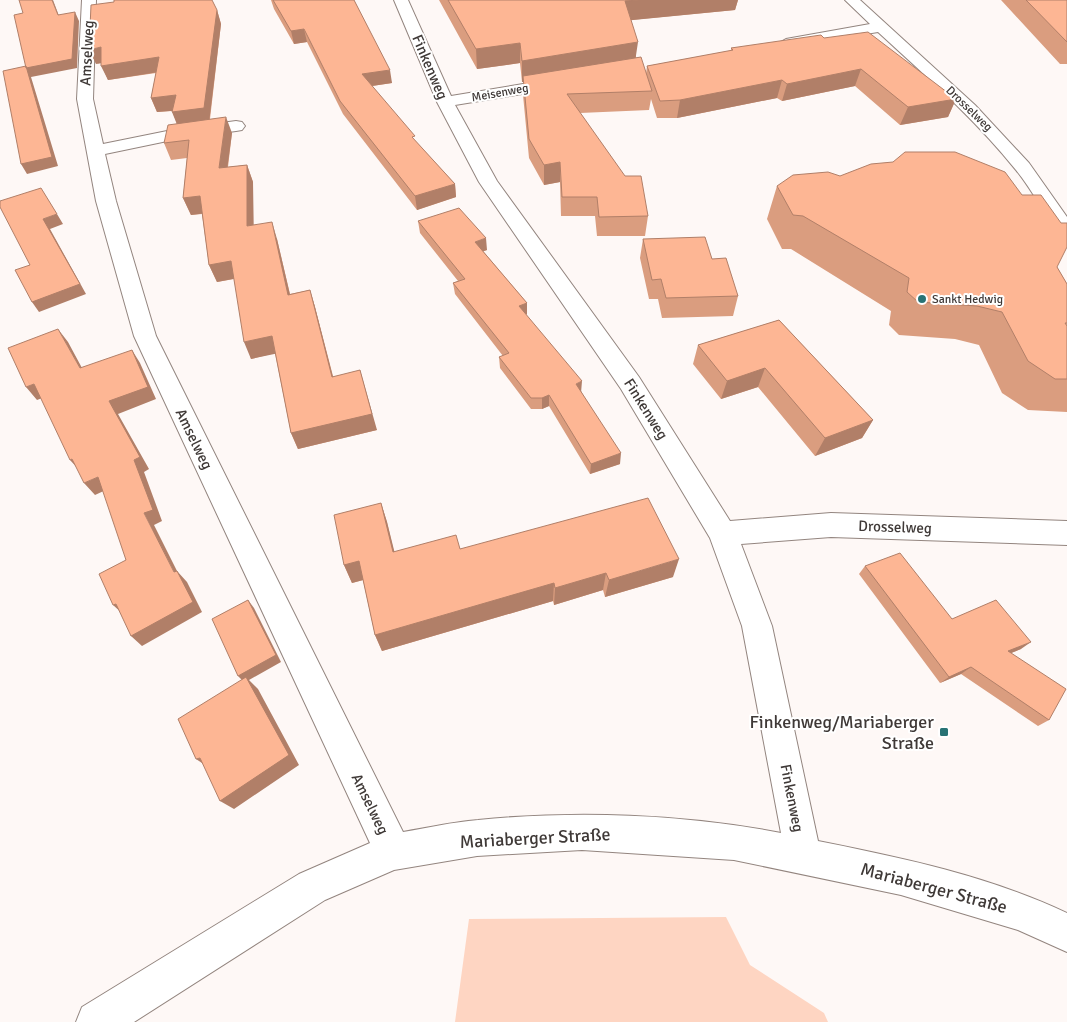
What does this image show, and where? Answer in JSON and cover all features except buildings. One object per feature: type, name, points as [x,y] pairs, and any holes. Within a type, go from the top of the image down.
[{"type":"street","name":"Amselweg","points":[[89,0],[85,100],[106,201],[145,336],[393,852]]},
{"type":"street","name":"Finkenweg","points":[[401,0],[445,102],[488,182],[630,383],[723,534],[757,626],[804,855]]},
{"type":"street","name":"Drosselweg","points":[[852,0],[1000,139],[1051,202],[1067,233]]},
{"type":"street","points":[[774,45],[880,27]]},
{"type":"street","name":"Meisenweg","points":[[445,102],[571,81]]},
{"type":"street","points":[[95,151],[177,134],[236,126]]},
{"type":"street","name":"Drosselweg","points":[[723,534],[831,525],[1067,533]]},
{"type":"street","name":"Mariaberger Straße","points":[[97,1022],[312,887],[393,852],[477,838],[582,832],[734,842],[901,876],[1023,912],[1067,933]]},
{"type":"shaded area","points":[[726,917],[750,965],[824,1013],[828,1022],[455,1022],[469,919]]},
{"type":"place","name":"Sankt Hedwig","points":[[922,299]]},
{"type":"place","name":"Finkenweg/Mariaberger Straße","points":[[944,732]]}]
